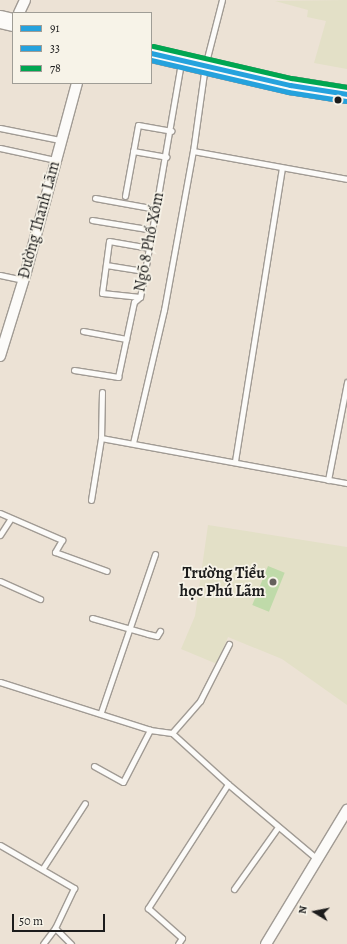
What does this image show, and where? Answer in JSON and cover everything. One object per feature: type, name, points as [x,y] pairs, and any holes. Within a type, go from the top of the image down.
[{"type":"highway","points":[[0,19],[12,22]]},
{"type":"highway","points":[[152,53],[205,66],[347,94]]},
{"type":"street","points":[[19,12],[25,0]]},
{"type":"street","name":"Đường Thanh Lãm","points":[[0,356],[23,280],[60,140],[77,84]]},
{"type":"street","points":[[266,944],[347,810]]},
{"type":"lane","points":[[133,443],[164,310],[193,151],[205,66],[222,0]]},
{"type":"lane","name":"Ngõ 8 Phố Xốm","points":[[74,370],[118,377],[134,302],[140,297],[171,131],[181,60]]},
{"type":"lane","points":[[125,196],[138,125],[171,131]]},
{"type":"lane","points":[[0,128],[60,140]]},
{"type":"lane","points":[[0,148],[55,160]]},
{"type":"lane","points":[[133,151],[166,157]]},
{"type":"lane","points":[[193,151],[347,179]]},
{"type":"lane","points":[[235,461],[282,168]]},
{"type":"lane","points":[[95,198],[156,209]]},
{"type":"lane","points":[[92,220],[153,230]]},
{"type":"lane","points":[[140,297],[102,293],[109,241],[149,248]]},
{"type":"lane","points":[[106,265],[145,271]]},
{"type":"lane","points":[[0,275],[23,280]]},
{"type":"lane","points":[[83,331],[126,339]]},
{"type":"lane","points":[[328,480],[347,382]]},
{"type":"lane","points":[[91,500],[101,438],[102,392]]},
{"type":"lane","points":[[101,438],[235,461],[347,483]]},
{"type":"lane","points":[[0,513],[62,540],[55,552],[107,570]]},
{"type":"lane","points":[[0,535],[11,518]]},
{"type":"lane","points":[[101,712],[155,554]]},
{"type":"lane","points":[[0,581],[40,599]]},
{"type":"lane","points":[[92,618],[129,630],[157,636],[160,631]]},
{"type":"lane","points":[[172,733],[200,701],[229,644]]},
{"type":"lane","points":[[0,682],[101,712],[150,730],[172,733],[228,784],[317,859]]},
{"type":"lane","points":[[94,766],[123,782],[150,730]]},
{"type":"lane","points":[[178,944],[182,938],[148,908],[228,784]]},
{"type":"lane","points":[[43,868],[85,803]]},
{"type":"lane","points":[[234,888],[278,827]]},
{"type":"lane","points":[[0,845],[43,868],[74,888],[54,928],[43,944]]},
{"type":"lane","points":[[54,928],[70,944]]},
{"type":"shaded area","points":[[347,0],[347,69],[314,63],[326,21],[307,17],[308,10],[275,1]]},
{"type":"shaded area","name":"Trường Tiểu học Phú Lãm","points":[[208,525],[347,547],[347,705],[282,659],[228,637],[217,664],[181,649],[195,616]]},
{"type":"green space","points":[[268,566],[285,573],[269,612],[252,605]]},
{"type":"transit line","name":"78","points":[[153,46],[291,78],[347,87]]},
{"type":"transit line","name":"91","points":[[152,53],[290,85],[347,94]]},
{"type":"transit line","name":"33","points":[[152,60],[288,92],[346,101]]},
{"type":"place","name":"Trường Tiểu học Phú Lãm","points":[[273,582]]}]
